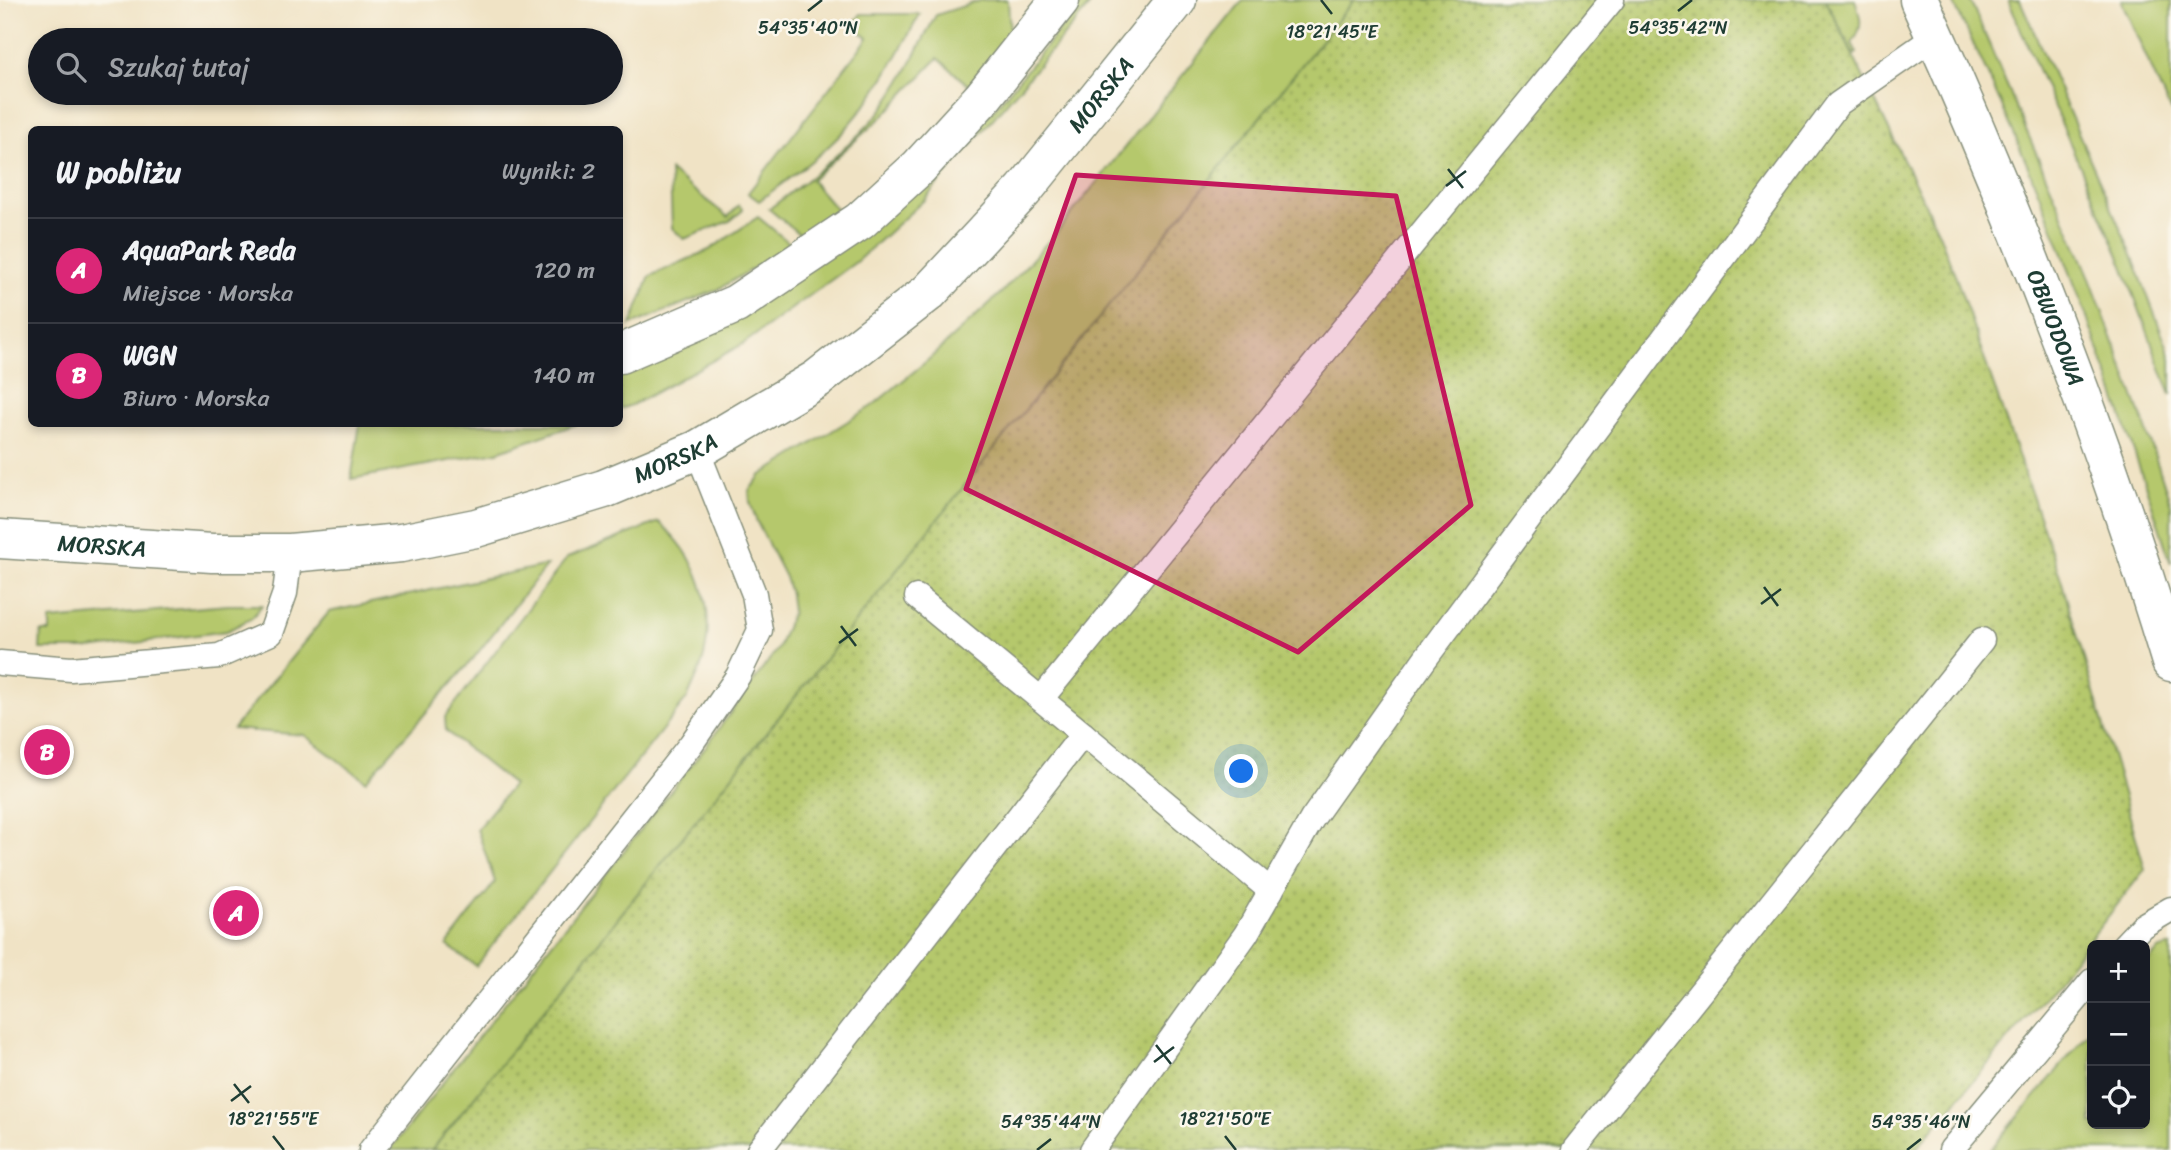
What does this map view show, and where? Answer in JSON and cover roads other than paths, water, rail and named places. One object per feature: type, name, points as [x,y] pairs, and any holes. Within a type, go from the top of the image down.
[{"type":"main road","points":[[623,353],[736,304],[860,221],[919,167],[984,97],[1060,0]]},
{"type":"main road","name":"MORSKA","points":[[0,539],[212,553],[289,553],[401,543],[476,528],[604,489],[697,450],[817,379],[929,292],[1024,190],[1177,0]]},
{"type":"main road","name":"OBWODOWA","points":[[1919,0],[2022,239],[2105,458],[2171,662]]},
{"type":"lane","points":[[1041,699],[1612,0]]},
{"type":"lane","points":[[1093,1150],[1246,934],[1312,819],[1425,659],[1838,104],[1936,36]]},
{"type":"lane","points":[[371,1150],[691,744],[738,676],[761,630],[754,594],[697,450]]},
{"type":"lane","points":[[0,663],[71,669],[219,656],[271,633],[285,593],[289,553]]},
{"type":"lane","points":[[917,597],[1271,891]]},
{"type":"lane","points":[[1574,1150],[1982,640]]},
{"type":"lane","points":[[759,1150],[1083,734]]},
{"type":"lane","points":[[2129,940],[2142,926],[2171,909]]},
{"type":"lane","points":[[1951,1150],[2087,987]]},
{"type":"place","name":"WGN","points":[[47,752]]},
{"type":"place","name":"AquaPark Reda","points":[[236,913]]}]
